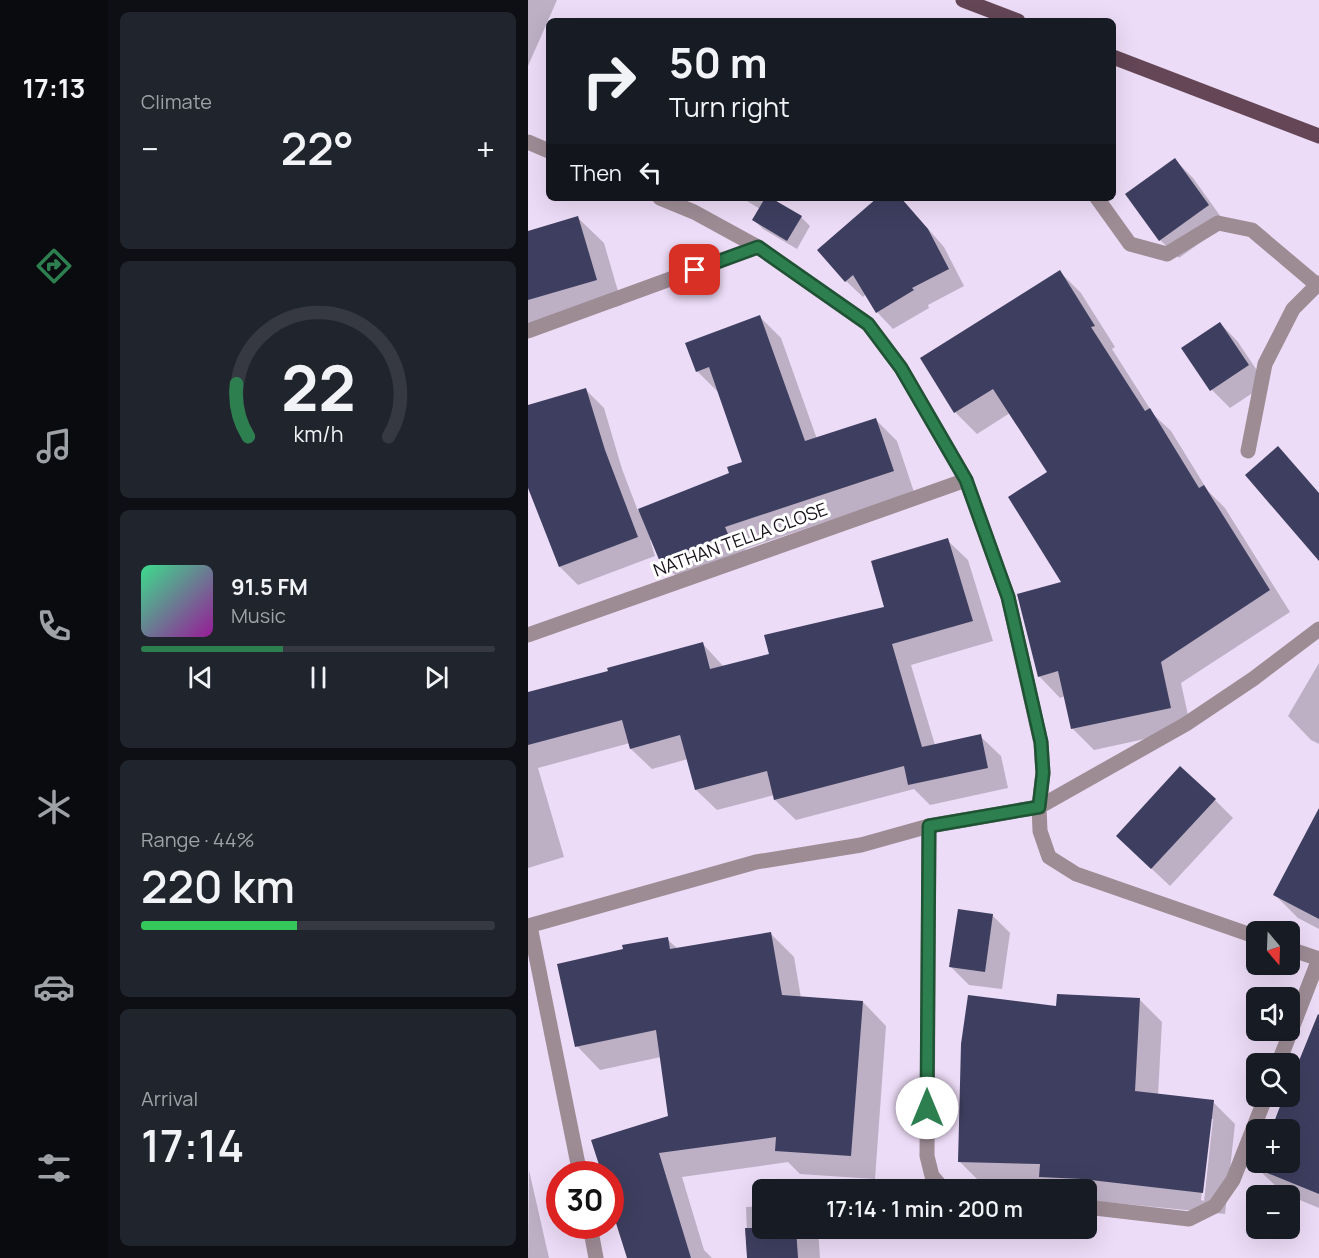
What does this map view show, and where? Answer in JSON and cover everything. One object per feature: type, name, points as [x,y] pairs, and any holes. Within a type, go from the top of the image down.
[{"type":"main road","points":[[963,0],[1010,18]]},
{"type":"main road","points":[[1116,58],[1319,136]]},
{"type":"street","points":[[528,142],[546,150]]},
{"type":"street","points":[[667,201],[694,212],[758,247],[868,324],[901,368],[966,480],[1008,597],[1041,742],[1043,773],[1039,807],[1040,831],[1049,857],[1076,874],[1246,933]]},
{"type":"street","points":[[1099,201],[1130,244],[1167,255],[1218,223],[1252,230],[1318,284],[1293,309],[1265,364],[1248,451]]},
{"type":"street","points":[[528,331],[758,247]]},
{"type":"street","name":"NATHAN TELLA CLOSE","points":[[528,635],[966,480]]},
{"type":"street","points":[[577,1161],[529,926],[756,862],[861,844],[929,826],[1039,807],[1186,724],[1253,679],[1319,628]]},
{"type":"street","points":[[929,826],[927,1156],[935,1179]]},
{"type":"street","points":[[1282,1053],[1319,959],[1300,952]]},
{"type":"street","points":[[1097,1208],[1189,1219],[1215,1206],[1233,1180],[1262,1107]]},
{"type":"street","points":[[592,1239],[596,1258]]},
{"type":"building","points":[[1175,158],[1209,205],[1159,241],[1125,194]]},
{"type":"building","points":[[763,201],[776,201],[802,216],[787,241],[752,220]]},
{"type":"building","points":[[874,201],[904,201],[928,229],[949,269],[912,288],[914,290],[876,313],[853,275],[845,282],[817,250]]},
{"type":"building","points":[[578,216],[597,280],[528,300],[528,231]]},
{"type":"building","points":[[1060,270],[1095,326],[1091,327],[1145,411],[1150,408],[1199,488],[1204,485],[1270,590],[1161,662],[1171,708],[1071,729],[1058,671],[1038,677],[1017,594],[1061,582],[1008,497],[1047,472],[993,389],[954,413],[920,358]]},
{"type":"building","points":[[760,315],[805,441],[876,418],[894,471],[725,527],[728,534],[660,562],[638,509],[729,473],[727,467],[742,462],[709,367],[696,372],[685,343]]},
{"type":"building","points":[[1220,322],[1249,365],[1210,391],[1181,348]]},
{"type":"building","points":[[586,388],[605,450],[638,537],[559,567],[528,488],[528,405]]},
{"type":"building","points":[[1278,446],[1319,493],[1319,561],[1245,475]]},
{"type":"building","points":[[948,538],[973,621],[892,644],[922,747],[981,734],[988,768],[908,785],[904,766],[774,800],[767,771],[695,790],[680,735],[630,749],[622,720],[528,745],[528,692],[703,642],[710,669],[769,654],[764,635],[884,607],[871,561]]},
{"type":"building","points":[[1180,766],[1216,799],[1151,869],[1116,836]]},
{"type":"building","points":[[1319,808],[1319,919],[1273,895]]},
{"type":"building","points":[[958,909],[993,914],[985,972],[949,967]]},
{"type":"building","points":[[771,932],[782,995],[863,1001],[851,1156],[775,1151],[776,1137],[659,1153],[691,1258],[627,1258],[621,1239],[624,1239],[624,1161],[598,1161],[591,1140],[668,1116],[656,1030],[575,1047],[557,964],[623,949],[622,945],[668,937],[670,949]]},
{"type":"building","points":[[1057,994],[1140,998],[1135,1091],[1214,1100],[1203,1193],[1097,1179],[1039,1177],[1040,1164],[958,1162],[961,1044],[968,995],[1056,1006]]},
{"type":"building","points":[[1318,1014],[1319,1194],[1267,1173],[1300,1173],[1300,1119],[1275,1119],[1280,1107],[1300,1107],[1300,1058]]},
{"type":"building","points":[[745,1228],[752,1228],[752,1239],[797,1239],[798,1258],[747,1258]]},
{"type":"route","points":[[695,270],[758,247],[868,324],[901,368],[966,480],[1008,597],[1041,742],[1043,773],[1039,807],[929,826],[927,1108]]}]
